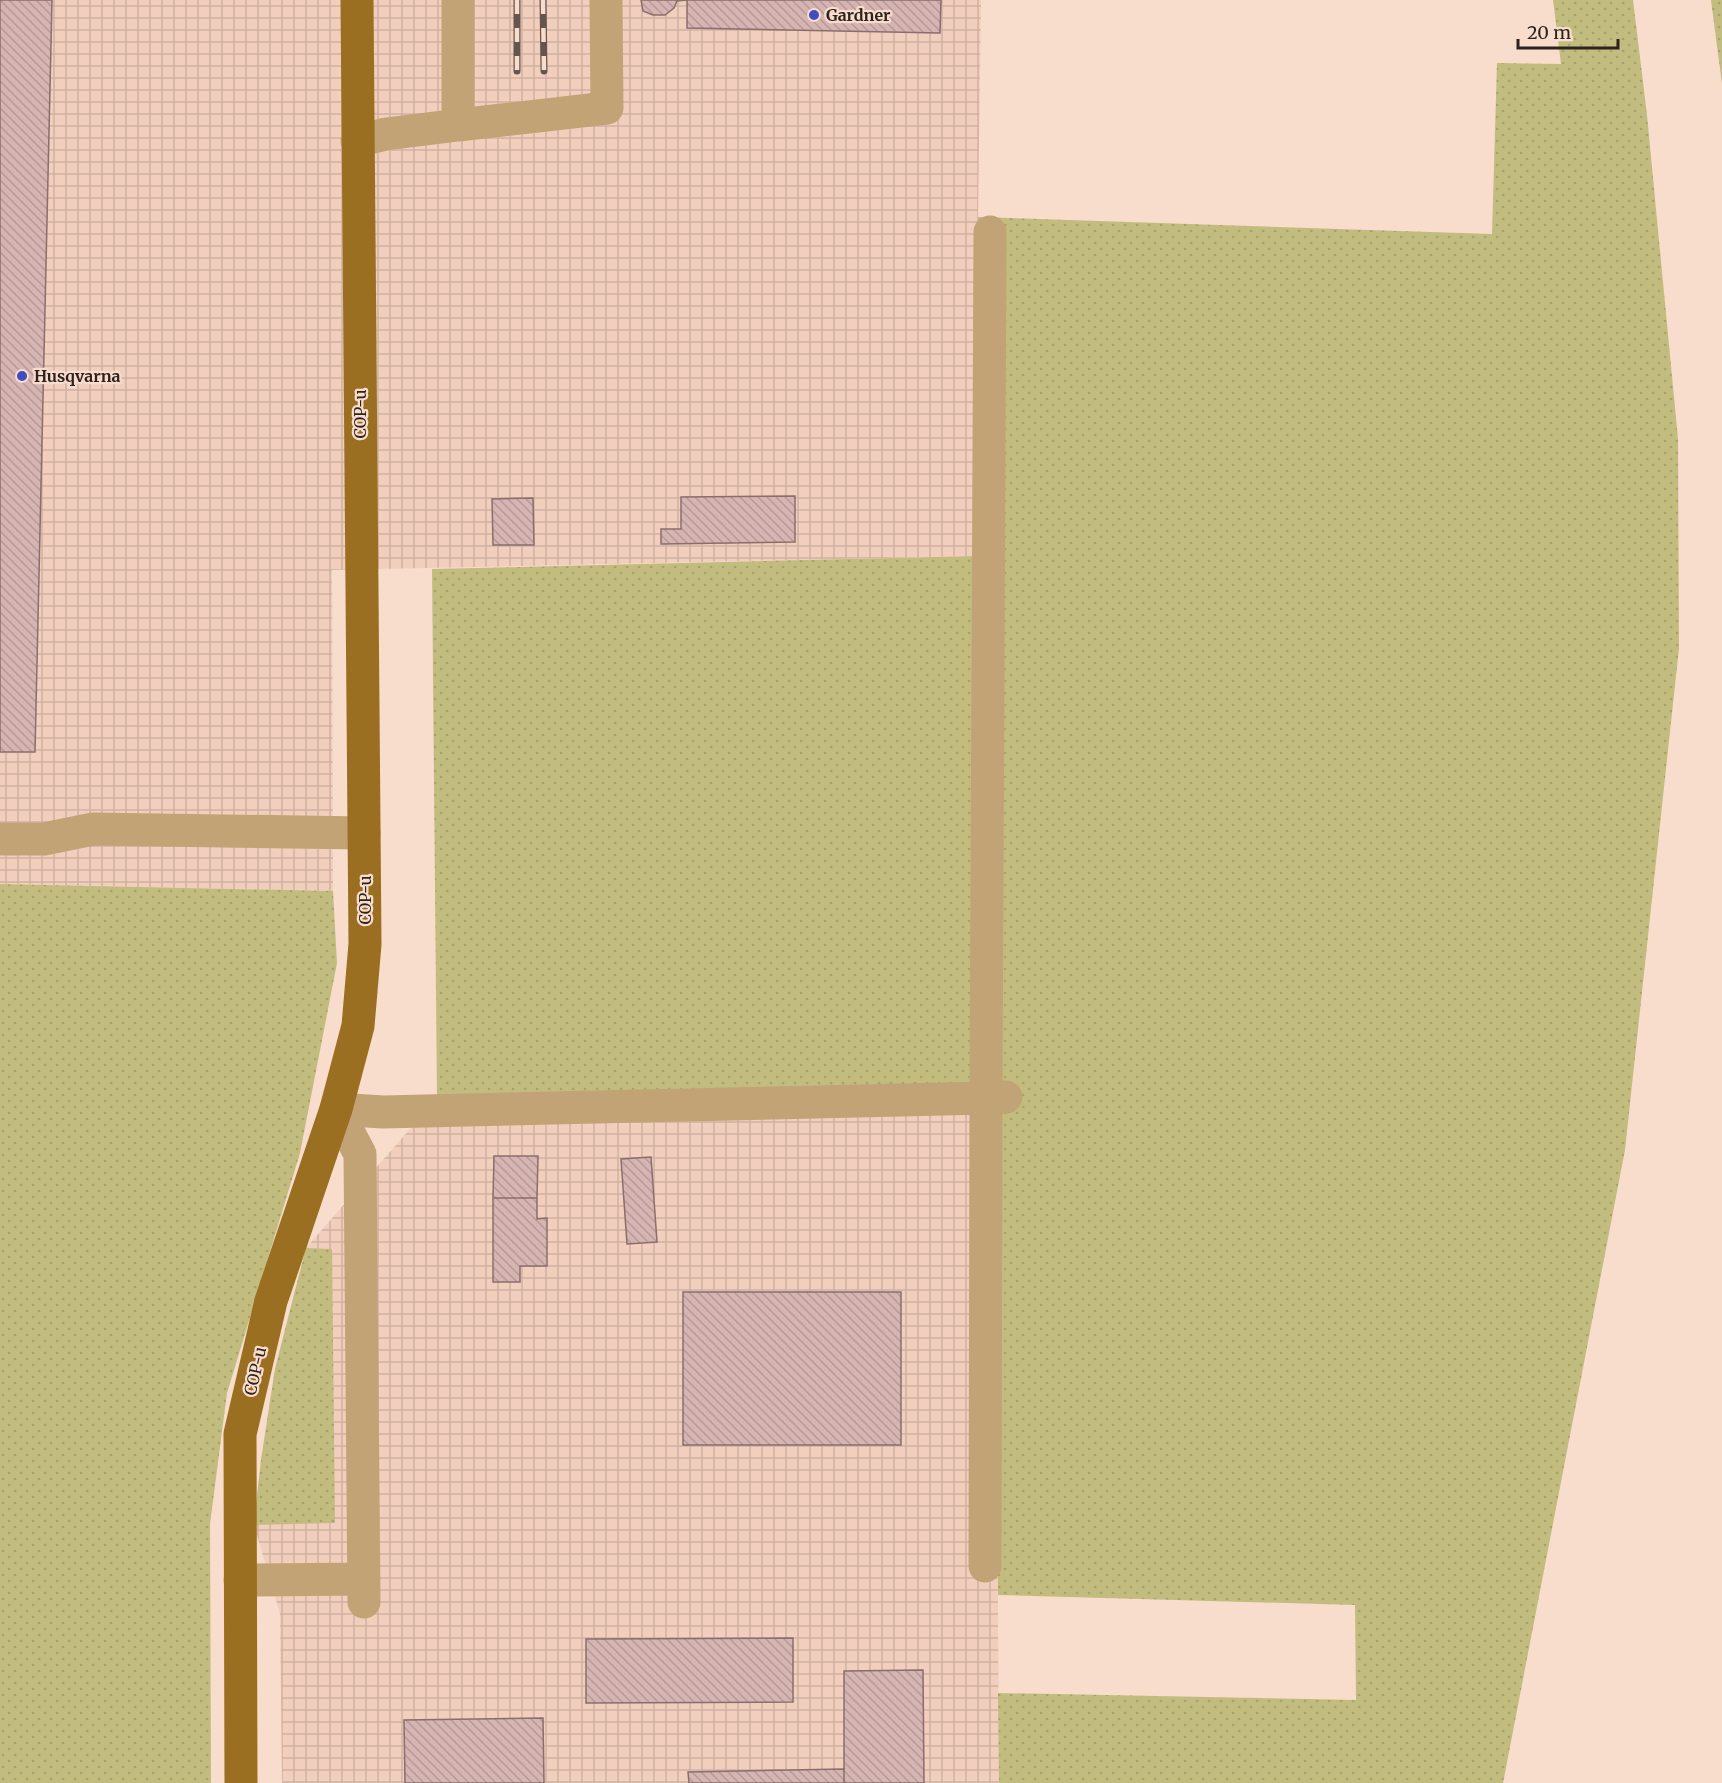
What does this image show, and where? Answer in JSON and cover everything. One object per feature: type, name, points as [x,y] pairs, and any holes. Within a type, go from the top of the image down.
[{"type":"main road","name":"COP-u","points":[[241,1783],[240,1434],[271,1301],[336,1109],[358,1026],[365,944],[357,0]]},
{"type":"lane","points":[[458,0],[458,125]]},
{"type":"lane","points":[[357,141],[386,134],[607,108],[606,0]]},
{"type":"lane","points":[[985,1566],[996,1098],[990,232]]},
{"type":"lane","points":[[0,839],[44,839],[93,829],[364,833]]},
{"type":"lane","points":[[336,1109],[382,1112],[996,1098]]},
{"type":"lane","points":[[240,1580],[364,1590],[360,1154],[336,1109]]},
{"type":"shaded area","points":[[0,0],[981,0],[976,556],[332,570],[333,891],[0,884]]},
{"type":"shaded area","points":[[1553,0],[1633,0],[1647,115],[1678,439],[1679,648],[1625,1150],[1503,1783],[999,1783],[998,1693],[1356,1700],[1355,1605],[998,1595],[995,1087],[437,1098],[432,569],[976,556],[978,217],[1492,234],[1497,63],[1561,64]]},
{"type":"shaded area","points":[[1711,0],[1722,0],[1722,84]]},
{"type":"shaded area","points":[[0,884],[333,891],[337,963],[300,1153],[227,1393],[210,1524],[211,1783],[0,1783]]},
{"type":"shaded area","points":[[995,1086],[999,1783],[282,1783],[280,1614],[254,1525],[275,1369],[306,1248],[437,1098]]},
{"type":"shaded area","points":[[306,1248],[332,1249],[335,1523],[254,1525],[275,1369]]},
{"type":"building","name":"Husqvarna","points":[[0,0],[52,0],[35,752],[0,752]]},
{"type":"building","points":[[641,0],[687,0],[677,1],[674,8],[665,15],[653,15],[643,11]]},
{"type":"building","name":"Gardner","points":[[687,0],[941,0],[940,33],[687,28]]},
{"type":"building","points":[[795,496],[795,542],[661,544],[661,529],[681,529],[681,497]]},
{"type":"building","points":[[533,498],[534,545],[493,545],[492,499]]},
{"type":"building","points":[[494,1156],[538,1156],[537,1198],[493,1198]]},
{"type":"building","points":[[651,1157],[657,1242],[627,1244],[621,1159]]},
{"type":"building","points":[[493,1198],[537,1198],[537,1219],[547,1218],[547,1266],[520,1266],[520,1282],[493,1282]]},
{"type":"building","points":[[683,1292],[901,1292],[901,1445],[683,1445]]},
{"type":"building","points":[[793,1638],[793,1702],[586,1703],[586,1639]]},
{"type":"building","points":[[923,1670],[924,1783],[844,1783],[844,1671]]},
{"type":"building","points":[[543,1718],[544,1783],[405,1783],[404,1720]]},
{"type":"building","points":[[844,1769],[844,1783],[689,1783],[688,1772]]},
{"type":"railway","points":[[517,0],[517,71]]},
{"type":"railway","points":[[543,0],[544,71]]},
{"type":"place","name":"Gardner","points":[[814,15]]},
{"type":"place","name":"Husqvarna","points":[[22,376]]}]
